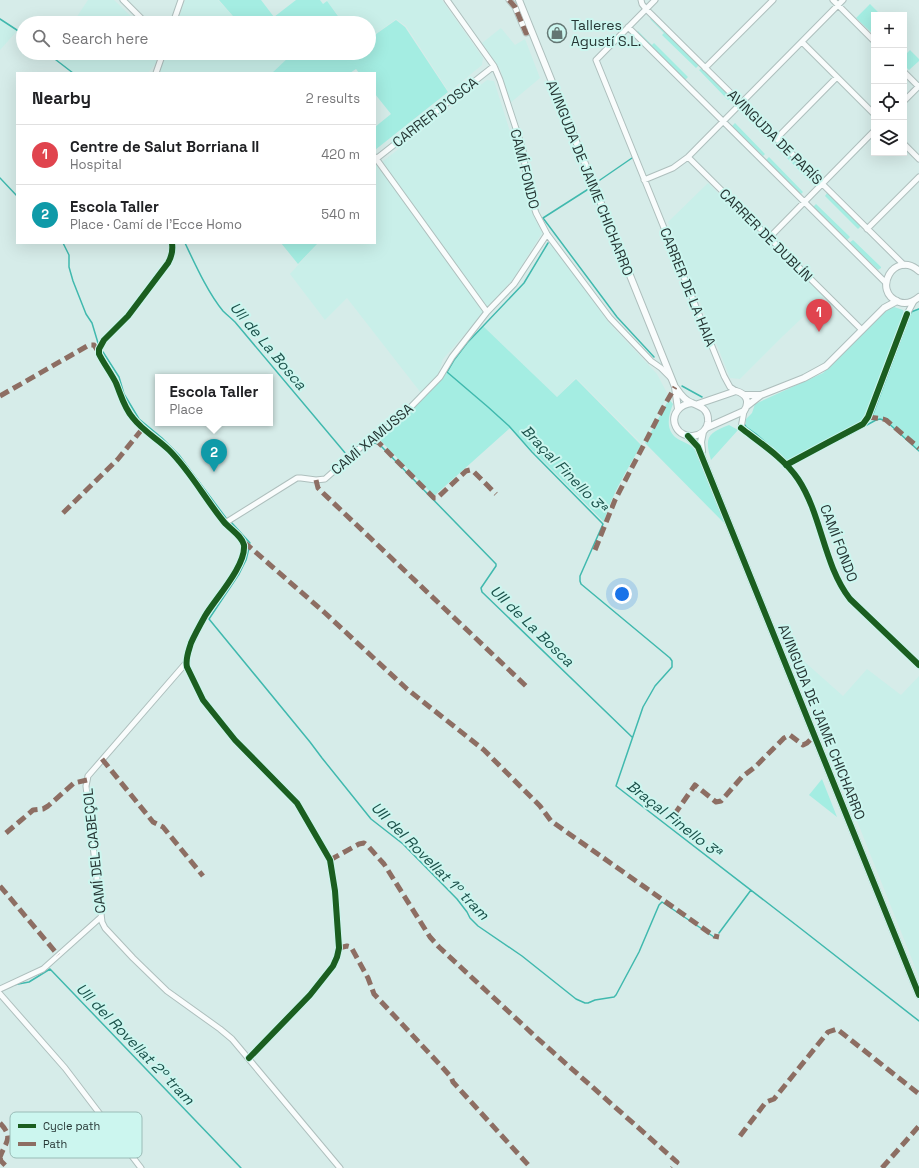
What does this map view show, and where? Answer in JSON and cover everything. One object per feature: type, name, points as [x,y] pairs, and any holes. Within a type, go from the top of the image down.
[{"type":"street","points":[[123,0],[139,16]]},
{"type":"street","points":[[175,16],[181,0]]},
{"type":"street","name":"CAMÍ FONDO","points":[[447,0],[494,66],[523,150],[528,189],[536,213],[548,234],[610,318],[651,361],[672,379]]},
{"type":"street","points":[[509,0],[515,7],[526,33],[531,31]]},
{"type":"street","name":"AVINGUDA DE JAIME CHICHARRO","points":[[519,0],[675,387]]},
{"type":"street","name":"AVINGUDA DE PARÍS","points":[[641,0],[646,9],[904,265]]},
{"type":"street","points":[[655,0],[596,60],[644,180],[673,168],[688,157],[843,0]]},
{"type":"street","points":[[705,68],[772,0]]},
{"type":"street","points":[[833,0],[871,38]]},
{"type":"street","name":"AVINGUDA DE PARÍS","points":[[628,28],[886,283]]},
{"type":"street","points":[[802,42],[871,111]]},
{"type":"street","points":[[156,72],[161,60]]},
{"type":"street","name":"CARRER D'OSCA","points":[[376,157],[494,66]]},
{"type":"street","points":[[907,75],[919,86],[907,98]]},
{"type":"street","points":[[776,139],[837,77]]},
{"type":"street","points":[[769,238],[871,135]]},
{"type":"street","points":[[907,147],[919,158]]},
{"type":"street","name":"CARRER DE DUBLÍN","points":[[688,157],[862,330]]},
{"type":"street","points":[[376,159],[487,312]]},
{"type":"street","points":[[867,229],[919,177]]},
{"type":"street","name":"CARRER DE LA HAIA","points":[[644,180],[724,376],[730,387],[736,391]]},
{"type":"street","name":"CAMÍ XAMUSSA","points":[[225,523],[297,478],[316,480],[326,479],[361,447],[376,439],[404,414],[440,377],[452,357],[487,312],[514,284],[548,234]]},
{"type":"street","points":[[172,244],[173,249],[168,263],[128,316],[104,340],[99,354],[116,383],[122,400],[137,424],[164,445],[177,458],[225,523],[242,540],[244,546],[242,558],[232,578],[205,616],[195,634],[186,663],[203,700],[235,740],[297,803],[330,860],[335,892],[339,948],[337,958],[333,966],[310,995],[249,1058]]},
{"type":"street","points":[[916,299],[904,303],[897,301],[889,295],[886,283],[890,273],[898,266],[904,265],[918,269]]},
{"type":"street","points":[[884,308],[889,295]]},
{"type":"street","points":[[786,465],[863,424],[868,417],[894,352],[907,314],[916,299]]},
{"type":"street","points":[[678,409],[684,405],[695,404],[736,391],[745,396],[761,395],[804,378],[826,366],[884,308],[897,301]]},
{"type":"street","points":[[904,303],[907,314]]},
{"type":"street","points":[[675,387],[678,409],[675,416],[675,424],[681,433],[688,436],[696,436],[704,430],[746,409],[761,395]]},
{"type":"street","points":[[675,387],[682,396],[704,409],[708,416],[701,442],[702,457]]},
{"type":"street","points":[[745,396],[747,399],[746,409]]},
{"type":"street","name":"CAMÍ FONDO","points":[[746,409],[741,428],[786,465],[799,480],[811,504],[831,563],[845,592],[919,665]]},
{"type":"street","points":[[688,436],[698,447],[702,457]]},
{"type":"street","name":"AVINGUDA DE JAIME CHICHARRO","points":[[702,457],[918,992]]},
{"type":"street","name":"CAMÍ DEL CABEÇOL","points":[[186,663],[88,776],[86,786],[101,917],[105,928],[167,991],[224,1032],[249,1058],[301,1123],[340,1168]]},
{"type":"street","points":[[0,990],[43,970],[101,917]]},
{"type":"street","points":[[0,994],[65,1068],[98,1112]]},
{"type":"street","points":[[133,1158],[141,1168]]},
{"type":"shaded area","points":[[88,0],[114,0],[131,16],[77,16]]},
{"type":"shaded area","points":[[185,0],[218,0],[233,16],[179,16]]},
{"type":"shaded area","points":[[442,0],[483,58],[482,65],[449,92],[406,26],[396,19],[376,34],[376,16],[339,16],[327,1]]},
{"type":"shaded area","points":[[0,20],[16,30],[16,32],[0,50]]},
{"type":"shaded area","points":[[501,28],[515,45],[525,39],[540,78],[509,104],[500,69],[482,43]]},
{"type":"shaded area","points":[[62,60],[156,60],[156,63],[149,72],[72,72],[60,63]]},
{"type":"shaded area","points":[[164,60],[286,60],[273,72],[159,72]]},
{"type":"shaded area","points":[[487,80],[494,81],[514,144],[522,180],[531,210],[542,233],[514,278],[443,359],[438,375],[421,393],[347,298],[325,320],[290,274],[317,244],[376,244],[376,155],[382,162]]},
{"type":"shaded area","points":[[708,183],[824,297],[740,379],[730,378],[668,222]]},
{"type":"shaded area","points":[[552,244],[610,324],[657,374],[668,395],[642,444],[576,378],[557,397],[484,327],[526,281],[548,245]]},
{"type":"shaded area","points":[[788,647],[843,696],[867,669],[901,695],[919,676],[919,977]]},
{"type":"green space","points":[[219,0],[261,0],[273,16],[233,16]]},
{"type":"green space","points":[[296,0],[320,0],[323,4],[327,1],[338,16],[275,16]]},
{"type":"green space","points":[[870,4],[878,12],[871,12],[871,32],[856,18]]},
{"type":"green space","points":[[651,18],[699,65],[696,68],[662,35],[664,33],[650,19]]},
{"type":"green space","points":[[396,20],[405,27],[448,92],[376,149],[376,126],[391,114],[376,95],[376,72],[358,72],[356,69],[352,72],[273,72],[286,60],[376,60],[376,34]]},
{"type":"green space","points":[[638,31],[652,45],[654,43],[688,77],[685,80],[637,32]]},
{"type":"green space","points":[[910,50],[919,59],[919,61],[909,70],[907,68],[907,53]]},
{"type":"green space","points":[[702,68],[731,98],[728,100],[699,70]]},
{"type":"green space","points":[[735,123],[765,154],[763,156],[732,126]]},
{"type":"green space","points":[[779,145],[812,179],[810,181],[777,148]]},
{"type":"green space","points":[[769,157],[803,192],[801,194],[766,160]]},
{"type":"green space","points":[[827,193],[861,226],[858,229],[825,196]]},
{"type":"green space","points":[[816,204],[850,237],[847,240],[813,207]]},
{"type":"green space","points":[[853,240],[881,268],[878,270],[849,243]]},
{"type":"green space","points":[[282,244],[317,244],[298,264]]},
{"type":"green space","points":[[894,307],[903,310],[904,313],[902,324],[868,412],[863,421],[787,462],[755,434],[745,428],[746,419],[752,413],[755,404],[823,373],[885,312]]},
{"type":"green space","points":[[919,308],[919,450],[886,421],[876,419],[869,422],[910,312]]},
{"type":"green space","points":[[483,326],[557,397],[576,379],[641,445],[615,492],[604,522],[510,428],[434,496],[379,439],[411,410],[446,372],[453,360]]},
{"type":"green space","points":[[669,399],[673,404],[669,416],[670,429],[675,437],[691,446],[696,451],[727,526],[645,443]]},
{"type":"green space","points":[[729,425],[738,430],[711,460],[708,446],[710,437],[716,431]]},
{"type":"green space","points":[[822,779],[837,817],[809,795]]},
{"type":"waterway","name":"Ull de La Bosca","points":[[0,19],[16,29]]},
{"type":"waterway","name":"Ull de La Bosca","points":[[56,60],[72,72]]},
{"type":"waterway","points":[[600,180],[632,158]]},
{"type":"waterway","name":"Ull del Rovellat 1º tram","points":[[0,178],[16,195]]},
{"type":"waterway","points":[[590,188],[543,218],[617,317],[654,357]]},
{"type":"waterway","name":"Braçal Finello 3ª","points":[[548,243],[524,283],[467,343],[447,372],[509,426],[532,452],[603,524],[580,576],[581,584],[672,661],[672,667],[655,686],[643,707],[616,786],[919,1021]]},
{"type":"waterway","name":"Ull del Rovellat 1º tram","points":[[64,244],[69,255],[69,267],[73,281],[86,314],[92,323],[98,343]]},
{"type":"waterway","name":"Ull de La Bosca","points":[[185,244],[217,304],[235,322],[346,454]]},
{"type":"waterway","points":[[873,414],[911,312],[919,309]]},
{"type":"waterway","name":"Ull del Rovellat 1º tram","points":[[103,352],[119,377],[124,394],[139,419],[162,438],[179,455],[226,518]]},
{"type":"waterway","points":[[682,386],[702,397]]},
{"type":"waterway","points":[[841,439],[880,419],[886,421],[919,451]]},
{"type":"waterway","points":[[745,425],[788,462]]},
{"type":"waterway","name":"Ull de La Bosca","points":[[369,445],[375,443],[380,445],[496,564],[481,588],[482,592],[632,737]]},
{"type":"waterway","name":"Ull de La Bosca","points":[[358,453],[364,448]]},
{"type":"waterway","name":"Ull del Rovellat 1º tram","points":[[231,522],[250,543]]},
{"type":"waterway","name":"Ull del Rovellat 1º tram","points":[[249,548],[246,560],[239,574],[209,619],[371,819],[403,844],[457,899],[470,918],[478,926],[522,956],[576,999],[585,1003],[614,997],[616,995],[639,952],[659,905],[662,902],[714,937]]},
{"type":"waterway","name":"Ull del Rovellat 1º tram","points":[[719,933],[751,890]]},
{"type":"waterway","name":"Ull del Rovellat 2º tram","points":[[13,985],[29,982],[50,969],[241,1168]]},
{"type":"marked path","points":[[509,0],[515,7],[526,33],[531,31]]},
{"type":"marked path","points":[[0,396],[89,345],[94,345],[99,353]]},
{"type":"marked path","points":[[595,550],[615,500],[675,387]]},
{"type":"marked path","points":[[868,417],[886,420],[919,448]]},
{"type":"marked path","points":[[63,513],[118,459],[143,428]]},
{"type":"marked path","points":[[375,439],[434,498],[437,498],[466,471],[470,470],[474,472],[496,494]]},
{"type":"marked path","points":[[316,480],[318,488],[323,493],[527,687]]},
{"type":"marked path","points":[[244,542],[324,612],[407,689],[484,750],[540,806],[551,821],[714,936],[719,937]]},
{"type":"marked path","points":[[674,815],[695,785],[716,802],[721,801],[742,777],[755,767],[784,738],[790,735],[803,745],[814,736]]},
{"type":"marked path","points":[[102,759],[153,822],[163,827],[203,876]]},
{"type":"marked path","points":[[6,833],[33,810],[43,809],[48,806],[74,783],[87,780]]},
{"type":"marked path","points":[[330,860],[359,844],[364,843],[368,846],[384,864],[430,937],[439,947],[537,1038],[677,1162],[672,1168]]},
{"type":"marked path","points":[[0,886],[58,955]]},
{"type":"marked path","points":[[339,948],[347,946],[351,947],[368,978],[374,994],[443,1068],[451,1077],[453,1082],[531,1168]]},
{"type":"marked path","points":[[740,1136],[766,1102],[774,1099],[828,1032],[837,1029],[919,1094]]},
{"type":"marked path","points":[[0,1123],[7,1132],[8,1136],[8,1140],[0,1157]]},
{"type":"marked path","points":[[882,1168],[919,1126]]},
{"type":"marked path","points":[[0,1157],[1,1161],[8,1168]]},
{"type":"cycle path","points":[[172,244],[172,253],[168,263],[128,316],[104,340],[99,349],[99,354],[116,383],[130,414],[141,427],[165,446],[177,458],[224,522],[243,542],[243,553],[240,563],[229,582],[205,616],[191,643],[187,658],[187,667],[203,700],[235,740],[297,803],[330,860],[335,891],[339,948],[333,966],[310,995],[249,1058]]},
{"type":"cycle path","points":[[786,465],[863,424],[868,417],[907,314]]},
{"type":"cycle path","points":[[741,428],[779,458],[798,479],[812,508],[834,571],[850,599],[919,665]]},
{"type":"cycle path","points":[[688,436],[698,447],[919,995]]},
{"type":"place","name":"Talleres Agustí S.L.","points":[[557,33]]},
{"type":"place","name":"Centre de Salut Borriana II","points":[[819,332]]},
{"type":"place","name":"Escola Taller","points":[[214,472]]}]
